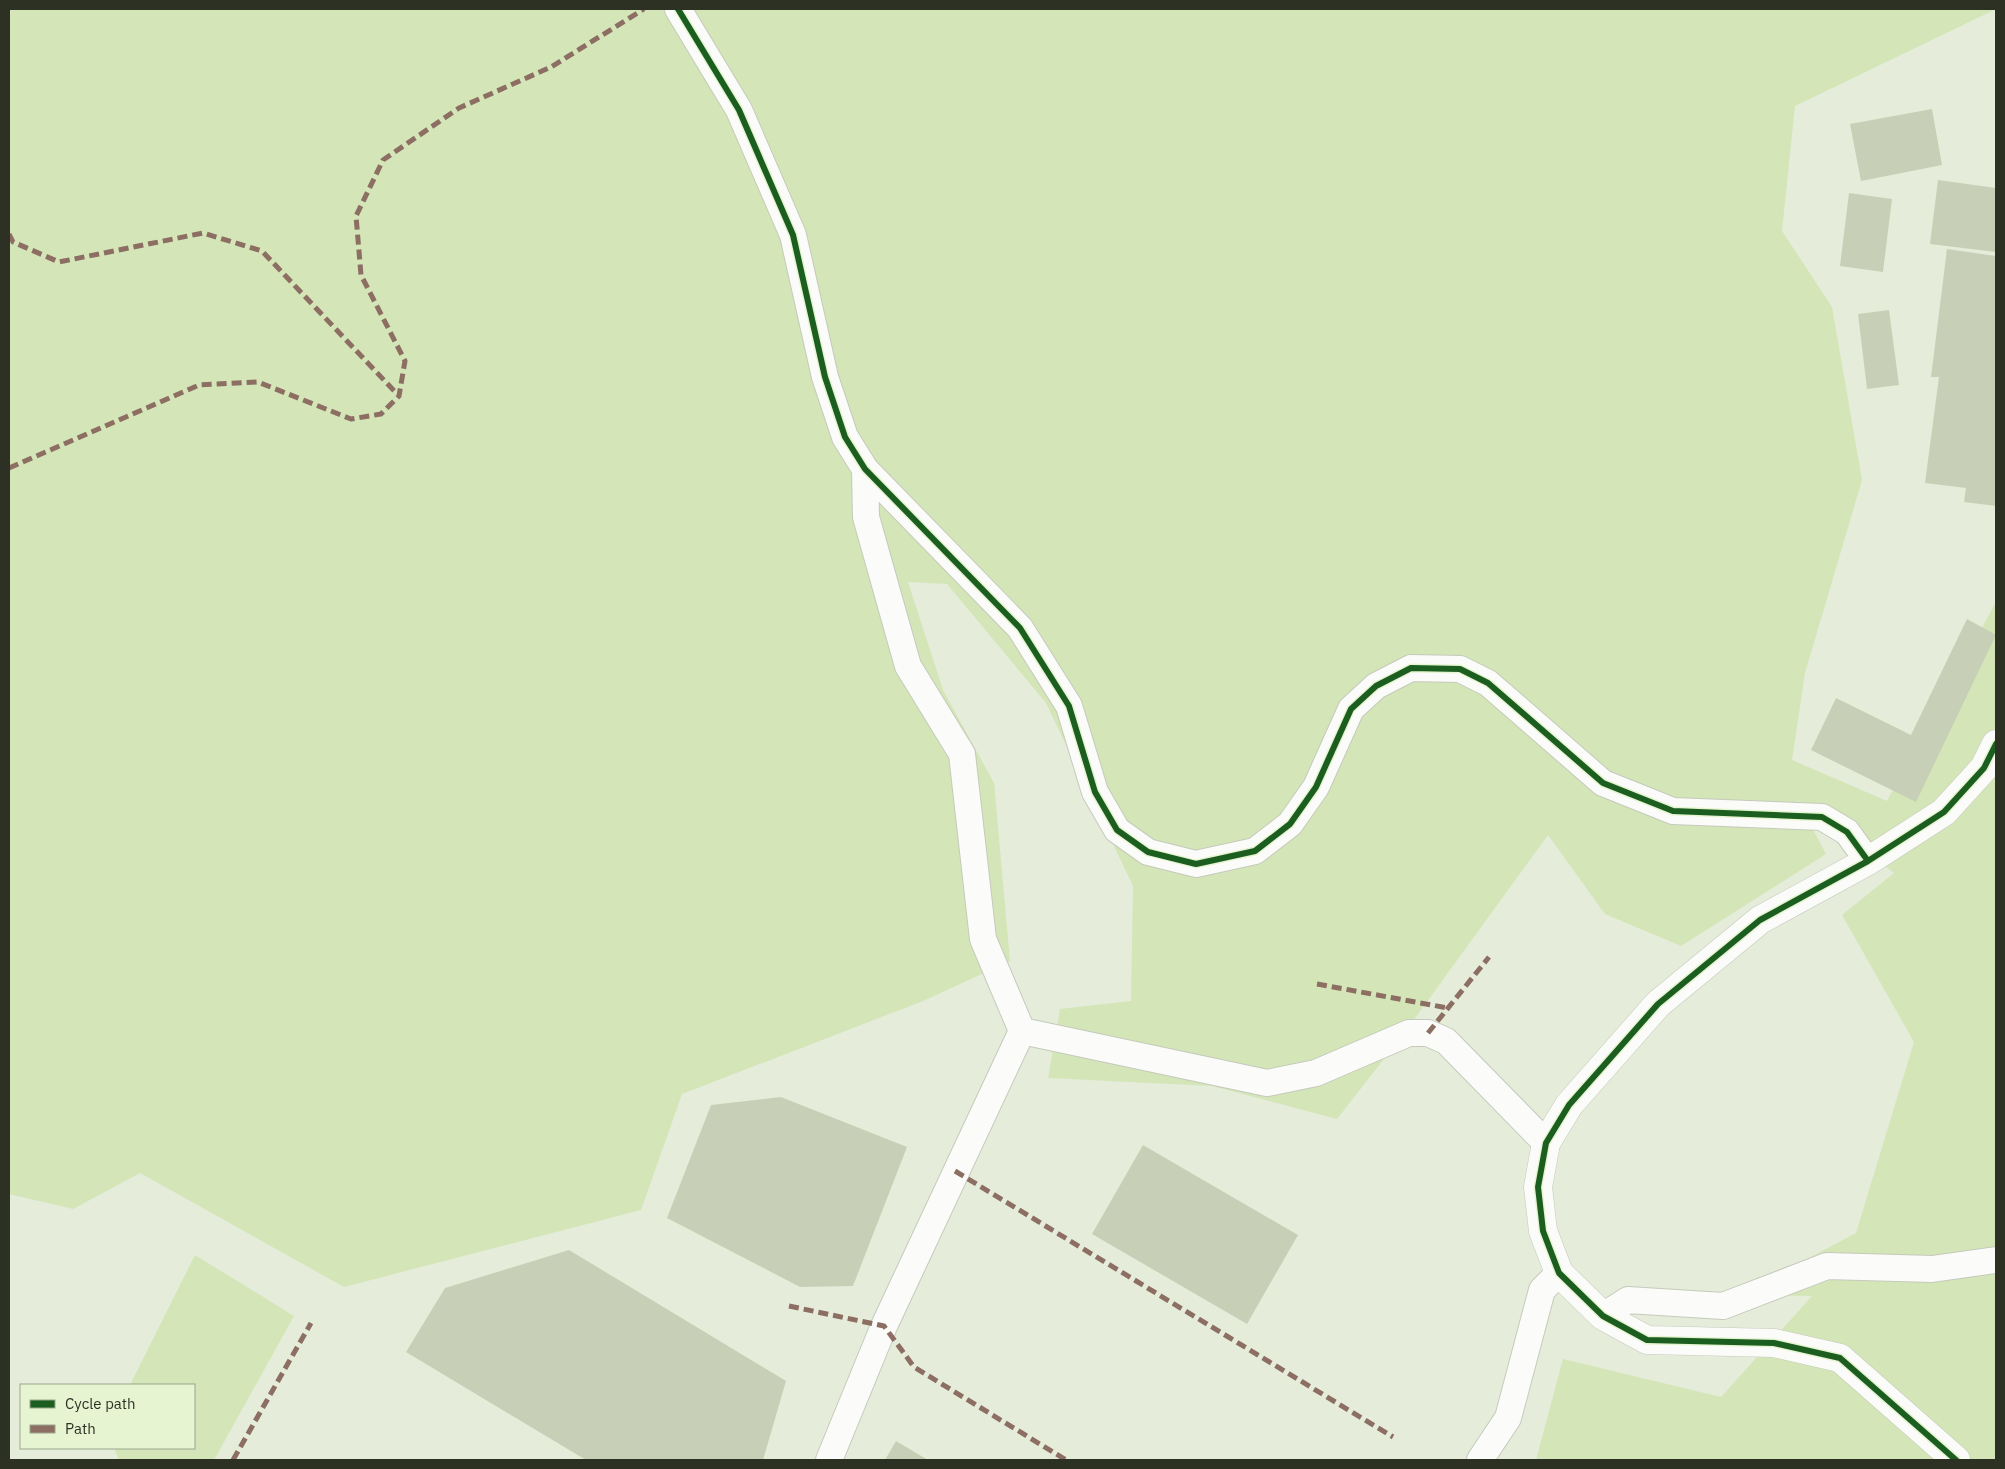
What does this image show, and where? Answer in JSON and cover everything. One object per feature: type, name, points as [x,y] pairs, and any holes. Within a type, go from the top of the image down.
[{"type":"street","points":[[678,9],[739,110],[793,235],[825,377],[845,437],[865,469],[1020,628],[1069,706],[1095,792],[1117,830],[1148,852],[1196,864],[1255,851],[1290,824],[1316,787],[1350,708],[1376,686],[1412,668],[1460,669],[1488,683],[1603,783],[1673,811],[1822,817],[1847,832],[1868,861]]},
{"type":"street","points":[[829,1460],[888,1317],[1022,1030],[984,939],[962,754],[908,666],[866,517],[865,469]]},
{"type":"street","points":[[1956,1460],[1840,1358],[1774,1343],[1647,1340],[1603,1316],[1559,1273],[1543,1231],[1538,1187],[1546,1144],[1569,1105],[1658,1004],[1760,920],[1868,861],[1944,812],[1984,768],[1996,744]]},
{"type":"street","points":[[1022,1030],[1268,1083],[1316,1073],[1409,1033],[1428,1033],[1446,1041],[1546,1144]]},
{"type":"street","points":[[1603,1316],[1628,1300],[1723,1306],[1827,1266],[1932,1269],[1996,1260]]},
{"type":"street","points":[[1480,1460],[1508,1418],[1542,1290],[1559,1273]]},
{"type":"green space","points":[[9,9],[1996,9],[1795,106],[1782,231],[1832,307],[1862,480],[1805,673],[1792,760],[1887,801],[1996,602],[1996,1460],[1536,1460],[1563,1359],[1721,1397],[1812,1296],[1739,1295],[1856,1233],[1914,1042],[1842,915],[1894,873],[1797,800],[1826,854],[1681,946],[1605,914],[1548,835],[1405,1032],[1337,1119],[1212,1086],[1048,1078],[1060,1009],[1131,1001],[1133,886],[1046,703],[947,584],[908,582],[943,690],[994,783],[1010,961],[923,1001],[682,1094],[641,1210],[344,1287],[140,1173],[73,1209],[9,1194]]},
{"type":"green space","points":[[195,1255],[294,1316],[214,1460],[119,1460],[114,1449],[195,1449],[195,1384],[130,1384]]},
{"type":"building","points":[[1932,109],[1942,165],[1861,181],[1850,124]]},
{"type":"building","points":[[1938,180],[1996,188],[1996,252],[1930,244]]},
{"type":"building","points":[[1849,193],[1892,199],[1883,272],[1840,266]]},
{"type":"building","points":[[1947,249],[1996,256],[1996,506],[1964,502],[1966,488],[1925,483],[1939,377],[1931,377]]},
{"type":"building","points":[[1889,310],[1899,385],[1867,389],[1858,314]]},
{"type":"building","points":[[1967,619],[1996,635],[1916,802],[1811,750],[1836,698],[1911,735]]},
{"type":"building","points":[[781,1097],[907,1147],[853,1286],[800,1287],[667,1218],[711,1105]]},
{"type":"building","points":[[1143,1145],[1298,1235],[1247,1324],[1092,1234]]},
{"type":"building","points":[[569,1250],[786,1381],[763,1460],[586,1460],[406,1352],[445,1288]]},
{"type":"building","points":[[896,1441],[928,1460],[885,1460]]},
{"type":"marked path","points":[[9,468],[199,385],[258,382],[351,419],[381,414],[399,396],[405,361],[361,275],[356,216],[383,160],[459,108],[551,67],[644,9]]},
{"type":"marked path","points":[[9,234],[13,242],[59,262],[203,233],[262,251],[399,396]]},
{"type":"marked path","points":[[1428,1033],[1489,957]]},
{"type":"marked path","points":[[1317,984],[1448,1008]]},
{"type":"marked path","points":[[955,1171],[1393,1437]]},
{"type":"marked path","points":[[789,1306],[884,1326],[914,1367],[1066,1460]]},
{"type":"marked path","points":[[233,1460],[311,1323]]},
{"type":"cycle path","points":[[678,9],[739,110],[793,235],[825,377],[845,437],[865,469],[1020,628],[1069,706],[1095,792],[1117,830],[1148,852],[1196,864],[1255,851],[1290,824],[1316,787],[1351,709],[1376,686],[1411,668],[1460,669],[1488,683],[1603,783],[1673,811],[1822,817],[1847,832],[1868,861]]},
{"type":"cycle path","points":[[1956,1460],[1840,1358],[1774,1343],[1647,1340],[1603,1316],[1559,1273],[1543,1231],[1538,1187],[1546,1143],[1569,1105],[1658,1004],[1760,920],[1868,861],[1944,812],[1984,768],[1996,744]]}]
